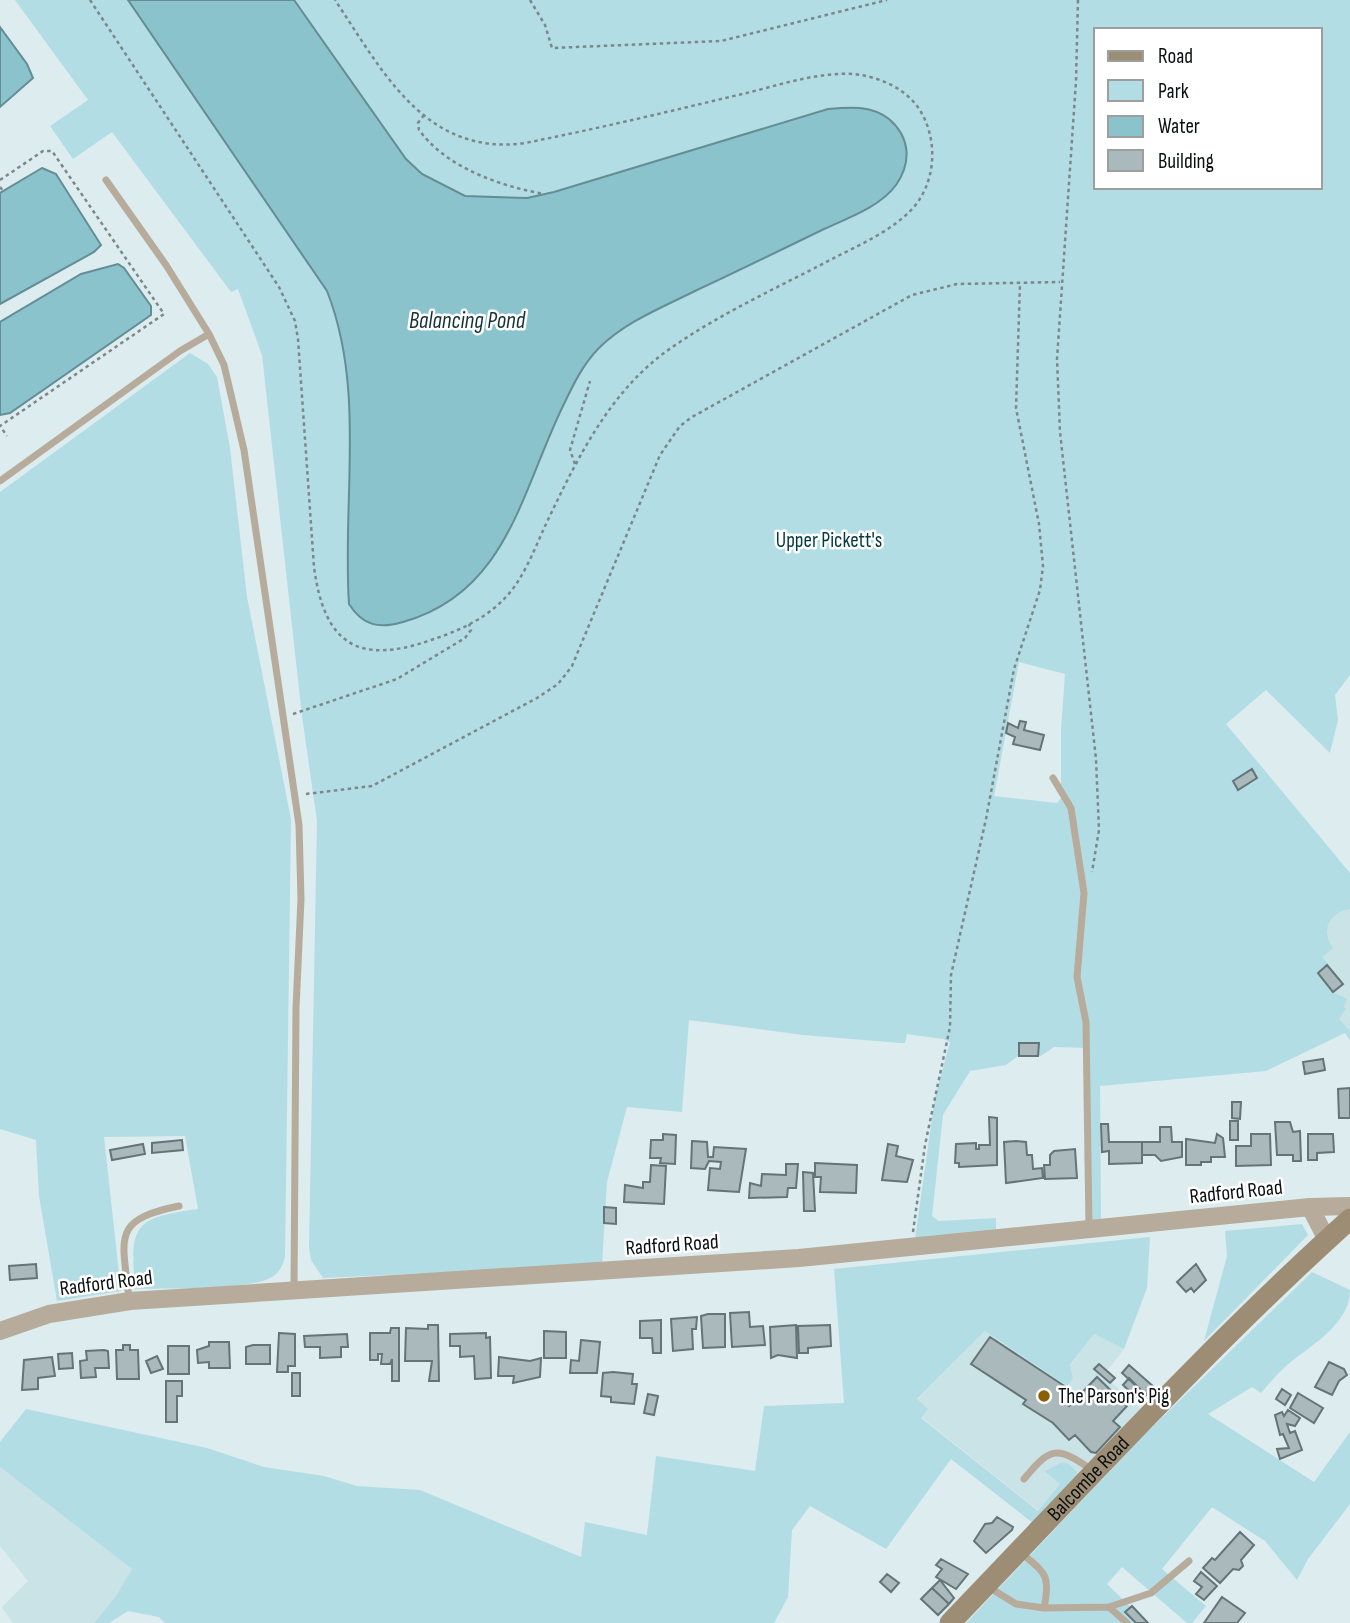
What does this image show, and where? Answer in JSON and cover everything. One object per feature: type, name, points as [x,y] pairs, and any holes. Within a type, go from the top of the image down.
[{"type":"main road","name":"Balcombe Road","points":[[950,1623],[1020,1552],[1093,1470],[1350,1219]]},
{"type":"street","name":"Radford Road","points":[[0,1331],[48,1314],[130,1301],[679,1267],[1089,1231],[1310,1207],[1350,1206]]},
{"type":"street","points":[[1310,1207],[1327,1240]]},
{"type":"lane","points":[[106,180],[166,265],[209,334],[224,365],[244,450],[296,796],[301,899],[296,1008],[294,1289]]},
{"type":"lane","points":[[0,481],[180,351],[209,334]]},
{"type":"lane","points":[[1053,778],[1064,792],[1072,812],[1084,894],[1077,977],[1086,1022],[1089,1231]]},
{"type":"lane","points":[[130,1301],[124,1249],[130,1227],[142,1215],[179,1206]]},
{"type":"lane","points":[[1024,1479],[1041,1459],[1053,1452],[1067,1453],[1093,1470]]},
{"type":"lane","points":[[1020,1552],[1046,1576],[1048,1587],[1044,1608]]},
{"type":"lane","points":[[986,1586],[1016,1604],[1044,1608],[1109,1607],[1151,1593],[1189,1561]]},
{"type":"lane","points":[[1109,1607],[1127,1623]]},
{"type":"path","points":[[90,0],[232,212],[285,297],[295,321],[314,567],[320,600],[331,627],[352,644],[370,649],[391,649],[429,641],[469,624],[494,608],[516,585],[575,464],[611,408],[663,354],[693,334],[877,234],[912,208],[924,192],[932,163],[931,137],[925,119],[914,102],[895,87],[872,77],[852,74],[803,80],[514,145],[468,139],[440,128],[391,83],[335,0]]},
{"type":"path","points":[[530,0],[545,25],[552,48],[721,41],[887,0]]},
{"type":"path","points":[[1078,0],[1071,160],[1060,282],[1057,359],[1059,423],[1099,798],[1099,830],[1090,883]]},
{"type":"path","points":[[424,115],[418,123],[419,130],[457,163],[502,183],[544,194]]},
{"type":"path","points":[[0,180],[43,151],[52,151],[164,314],[0,426],[7,436]]},
{"type":"path","points":[[0,187],[3,191]]},
{"type":"path","points":[[296,796],[341,793],[372,786],[537,698],[558,684],[578,654],[660,455],[670,438],[692,417],[912,295],[957,284],[1060,282]]},
{"type":"path","points":[[911,1247],[925,1145],[950,1027],[948,995],[951,975],[986,820],[1014,669],[1041,581],[1039,524],[1016,408],[1020,283]]},
{"type":"path","points":[[575,464],[570,450],[590,381]]},
{"type":"path","points":[[284,718],[409,674],[466,638],[471,630],[469,624]]},
{"type":"shaded area","points":[[1350,873],[1350,1040],[1303,962]]},
{"type":"shaded area","points":[[985,1331],[1067,1386],[1070,1366],[1094,1334],[1124,1349],[1107,1371],[1115,1378],[1111,1382],[1140,1408],[1079,1474],[1066,1463],[1047,1469],[1045,1472],[1061,1484],[1039,1511],[921,1417],[927,1409],[917,1400]]},
{"type":"shaded area","points":[[0,1467],[132,1569],[116,1596],[94,1623],[13,1623],[2,1607],[28,1581],[0,1546]]},
{"type":"green space","name":"Upper Pickett's","points":[[15,0],[1350,0],[1350,675],[1335,695],[1338,720],[1330,753],[1266,690],[1226,724],[1350,873],[1350,909],[1337,914],[1329,923],[1327,935],[1333,948],[1322,957],[1328,964],[1318,973],[1333,992],[1347,999],[1344,1007],[1346,1009],[1339,1019],[1350,1031],[1350,1040],[1345,1033],[1266,1071],[1100,1086],[1101,1221],[1092,1222],[1089,1048],[1054,1047],[1041,1056],[1018,1056],[1006,1065],[970,1071],[943,1115],[932,1216],[939,1221],[996,1218],[996,1231],[915,1239],[935,1097],[950,1042],[907,1034],[905,1043],[803,1035],[689,1020],[682,1112],[627,1107],[607,1182],[602,1265],[323,1278],[311,1260],[309,1247],[317,821],[302,716],[262,355],[238,289],[231,292],[112,132],[73,159],[50,126],[88,100]],"holes":[[[1019,662],[1065,674],[1061,730],[1061,798],[1057,803],[994,796]]]},
{"type":"green space","points":[[190,353],[208,364],[217,377],[230,448],[247,597],[291,819],[285,1257],[276,1274],[259,1282],[135,1289],[134,1251],[140,1228],[160,1216],[198,1209],[185,1136],[104,1137],[121,1291],[57,1301],[39,1196],[36,1140],[0,1129],[0,492]]},
{"type":"green space","points":[[1302,1224],[1308,1235],[1204,1341],[1227,1256],[1225,1231]]},
{"type":"green space","points":[[1150,1237],[1147,1288],[1124,1349],[1094,1334],[1070,1365],[1073,1378],[1067,1386],[985,1331],[917,1399],[928,1409],[921,1418],[1038,1511],[1060,1484],[1044,1471],[1063,1462],[1079,1474],[1033,1523],[951,1459],[886,1549],[810,1506],[792,1530],[788,1597],[774,1623],[165,1623],[159,1617],[128,1611],[109,1623],[94,1623],[116,1596],[132,1569],[0,1467],[0,1442],[26,1409],[207,1448],[264,1467],[324,1476],[357,1486],[420,1490],[581,1557],[585,1522],[647,1535],[656,1456],[755,1471],[764,1406],[844,1403],[834,1269]]},
{"type":"green space","points":[[1312,1272],[1350,1290],[1348,1303],[1335,1325],[1284,1368],[1261,1393],[1252,1387],[1208,1414],[1314,1482],[1350,1432],[1350,1504],[1308,1559],[1297,1580],[1265,1541],[1212,1507],[1162,1569],[1206,1606],[1192,1623],[1187,1623],[1122,1567],[1107,1584],[1147,1623],[966,1623],[1143,1436]]},
{"type":"water","name":"Balancing Pond","points":[[128,0],[294,0],[406,159],[422,174],[465,196],[527,198],[554,192],[828,109],[867,109],[889,119],[905,142],[905,168],[896,185],[873,206],[657,309],[609,339],[583,368],[563,406],[506,535],[488,564],[466,588],[438,608],[403,622],[372,624],[360,617],[349,604],[349,406],[339,329],[327,291]]},
{"type":"water","points":[[0,27],[27,64],[33,78],[0,107]]},
{"type":"water","points":[[42,168],[56,174],[101,245],[94,252],[0,304],[0,193]]},
{"type":"water","points":[[118,264],[124,268],[151,306],[151,315],[10,413],[0,415],[0,322],[81,274]]},
{"type":"building","points":[[1020,721],[1026,722],[1024,730],[1044,735],[1040,750],[1013,744],[1015,737],[1006,733],[1008,723],[1018,728]]},
{"type":"building","points":[[1252,769],[1257,778],[1238,790],[1233,781]]},
{"type":"building","points":[[1327,965],[1343,984],[1333,992],[1318,973]]},
{"type":"building","points":[[1019,1043],[1039,1043],[1038,1056],[1019,1056]]},
{"type":"building","points":[[1323,1059],[1325,1070],[1305,1074],[1303,1062]]},
{"type":"building","points":[[1350,1088],[1350,1118],[1339,1118],[1338,1089]]},
{"type":"building","points":[[1232,1102],[1241,1102],[1240,1119],[1232,1118]]},
{"type":"building","points":[[989,1117],[997,1118],[997,1165],[959,1167],[959,1163],[955,1163],[956,1144],[976,1143],[976,1149],[979,1149],[979,1145],[990,1145]]},
{"type":"building","points":[[1230,1121],[1238,1121],[1238,1140],[1230,1140]]},
{"type":"building","points":[[1275,1122],[1290,1122],[1293,1132],[1300,1131],[1301,1161],[1293,1161],[1293,1155],[1277,1155]]},
{"type":"building","points":[[1101,1124],[1108,1124],[1109,1142],[1142,1142],[1142,1163],[1109,1164],[1109,1151],[1102,1152]]},
{"type":"building","points":[[1160,1127],[1171,1127],[1172,1142],[1182,1142],[1182,1157],[1161,1161],[1155,1155],[1142,1155],[1142,1142],[1160,1142]]},
{"type":"building","points":[[663,1134],[676,1135],[675,1164],[660,1163],[661,1158],[650,1158],[651,1140],[663,1140]]},
{"type":"building","points":[[1217,1134],[1223,1138],[1225,1157],[1211,1157],[1211,1162],[1201,1162],[1201,1165],[1186,1165],[1186,1139],[1215,1143]]},
{"type":"building","points":[[1251,1134],[1270,1134],[1271,1165],[1236,1166],[1236,1146],[1251,1146]]},
{"type":"building","points":[[1308,1134],[1333,1134],[1334,1152],[1317,1153],[1317,1160],[1308,1160]]},
{"type":"building","points":[[182,1140],[183,1150],[152,1153],[152,1143]]},
{"type":"building","points":[[692,1141],[707,1142],[708,1157],[713,1157],[714,1147],[746,1149],[739,1192],[708,1190],[710,1168],[720,1169],[721,1162],[709,1161],[705,1169],[691,1168]]},
{"type":"building","points":[[1004,1142],[1026,1142],[1027,1155],[1032,1155],[1033,1169],[1042,1168],[1043,1178],[1006,1183]]},
{"type":"building","points":[[143,1144],[145,1154],[112,1160],[110,1150]]},
{"type":"building","points":[[888,1144],[898,1146],[896,1156],[913,1160],[907,1182],[882,1180]]},
{"type":"building","points":[[1075,1149],[1077,1178],[1045,1179],[1044,1165],[1050,1165],[1050,1155],[1054,1151]]},
{"type":"building","points":[[815,1163],[857,1165],[856,1193],[820,1192],[821,1177],[815,1177]]},
{"type":"building","points":[[786,1164],[798,1164],[796,1188],[788,1188],[787,1197],[749,1198],[750,1183],[761,1186],[762,1174],[786,1175]]},
{"type":"building","points":[[651,1165],[666,1166],[664,1204],[624,1202],[625,1185],[643,1188],[643,1182],[650,1182]]},
{"type":"building","points":[[803,1172],[813,1173],[815,1211],[804,1211]]},
{"type":"building","points":[[604,1207],[616,1208],[616,1224],[604,1223]]},
{"type":"building","points":[[36,1264],[37,1278],[10,1280],[9,1266]]},
{"type":"building","points":[[1196,1264],[1206,1280],[1194,1292],[1191,1288],[1186,1292],[1177,1282]]},
{"type":"building","points":[[749,1312],[750,1327],[763,1326],[765,1345],[732,1347],[730,1313]]},
{"type":"building","points":[[725,1314],[725,1347],[703,1348],[701,1316]]},
{"type":"building","points":[[697,1317],[696,1329],[692,1329],[693,1349],[673,1351],[671,1319]]},
{"type":"building","points":[[661,1320],[661,1353],[653,1353],[652,1338],[640,1338],[640,1321]]},
{"type":"building","points":[[428,1325],[438,1325],[439,1381],[429,1381],[432,1361],[405,1361],[406,1328],[428,1329]]},
{"type":"building","points":[[796,1325],[797,1358],[778,1355],[771,1358],[770,1327]]},
{"type":"building","points":[[830,1325],[831,1346],[808,1348],[808,1353],[799,1353],[798,1326]]},
{"type":"building","points":[[391,1328],[399,1328],[399,1381],[392,1381],[392,1359],[390,1364],[381,1364],[382,1354],[378,1354],[378,1360],[370,1360],[370,1333],[390,1333]]},
{"type":"building","points":[[544,1331],[566,1332],[566,1358],[544,1358]]},
{"type":"building","points":[[279,1333],[295,1334],[295,1366],[288,1366],[288,1372],[277,1372]]},
{"type":"building","points":[[486,1333],[486,1338],[490,1337],[491,1378],[475,1379],[474,1356],[460,1357],[460,1346],[450,1346],[450,1334]]},
{"type":"building","points":[[347,1334],[348,1347],[341,1347],[341,1357],[320,1358],[320,1347],[305,1347],[304,1336]]},
{"type":"building","name":"The Parson's Pig","points":[[990,1337],[1072,1391],[1065,1402],[1069,1406],[1097,1377],[1127,1406],[1113,1421],[1120,1427],[1096,1453],[1091,1452],[1075,1435],[1069,1440],[1053,1423],[1023,1404],[1026,1400],[971,1364]]},
{"type":"building","points":[[581,1340],[600,1342],[597,1373],[570,1373],[571,1360],[579,1361]]},
{"type":"building","points":[[209,1342],[229,1342],[230,1368],[209,1368],[209,1362],[198,1363],[197,1350],[209,1346]]},
{"type":"building","points":[[123,1345],[130,1345],[130,1350],[138,1350],[139,1379],[117,1379],[116,1350],[123,1350]]},
{"type":"building","points":[[270,1345],[270,1364],[246,1364],[246,1347]]},
{"type":"building","points":[[168,1346],[189,1346],[189,1374],[168,1374]]},
{"type":"building","points":[[86,1351],[108,1351],[109,1368],[95,1368],[96,1377],[81,1378],[80,1361],[87,1360]]},
{"type":"building","points":[[72,1353],[73,1368],[59,1369],[58,1354]]},
{"type":"building","points":[[157,1356],[163,1369],[151,1373],[146,1361]]},
{"type":"building","points":[[52,1357],[55,1376],[38,1378],[38,1389],[22,1390],[24,1360]]},
{"type":"building","points":[[499,1357],[530,1361],[541,1358],[540,1377],[513,1383],[514,1376],[498,1376]]},
{"type":"building","points":[[1329,1362],[1344,1369],[1347,1375],[1339,1381],[1332,1395],[1315,1387]]},
{"type":"building","points":[[1099,1364],[1115,1378],[1110,1383],[1094,1369]]},
{"type":"building","points":[[1129,1365],[1154,1387],[1146,1395],[1122,1373]]},
{"type":"building","points":[[292,1373],[300,1373],[300,1396],[292,1396]]},
{"type":"building","points":[[603,1373],[633,1374],[632,1384],[637,1384],[634,1404],[611,1402],[611,1397],[601,1396]]},
{"type":"building","points":[[1129,1378],[1146,1395],[1140,1401],[1123,1385]]},
{"type":"building","points":[[166,1381],[182,1381],[182,1396],[177,1396],[177,1422],[166,1422]]},
{"type":"building","points":[[1282,1389],[1291,1395],[1285,1405],[1276,1399]]},
{"type":"building","points":[[1298,1393],[1323,1408],[1314,1423],[1290,1408]]},
{"type":"building","points":[[648,1394],[658,1396],[654,1415],[644,1413]]},
{"type":"building","points":[[1288,1410],[1300,1418],[1295,1426],[1287,1424],[1290,1433],[1295,1431],[1302,1450],[1280,1459],[1277,1449],[1289,1448],[1283,1434],[1280,1435],[1275,1415],[1282,1412],[1284,1416]]},
{"type":"building","points":[[997,1517],[1013,1527],[986,1553],[974,1541],[985,1524],[992,1523]]},
{"type":"building","points":[[1240,1532],[1254,1545],[1241,1560],[1243,1566],[1239,1570],[1233,1569],[1220,1583],[1203,1568],[1212,1558],[1215,1560]]},
{"type":"building","points":[[941,1559],[968,1574],[956,1589],[936,1577],[942,1569],[936,1565]]},
{"type":"building","points":[[1201,1572],[1217,1586],[1204,1600],[1196,1594],[1202,1587],[1194,1581]]},
{"type":"building","points":[[887,1574],[899,1583],[891,1592],[880,1582]]},
{"type":"building","points":[[940,1580],[954,1598],[949,1604],[932,1588]]},
{"type":"building","points":[[932,1588],[949,1604],[938,1615],[921,1599]]},
{"type":"building","points":[[1222,1597],[1245,1613],[1237,1623],[1204,1623]]},
{"type":"building","points":[[1132,1606],[1148,1623],[1136,1623],[1125,1612]]},
{"type":"place","name":"The Parson's Pig","points":[[1044,1396]]}]
